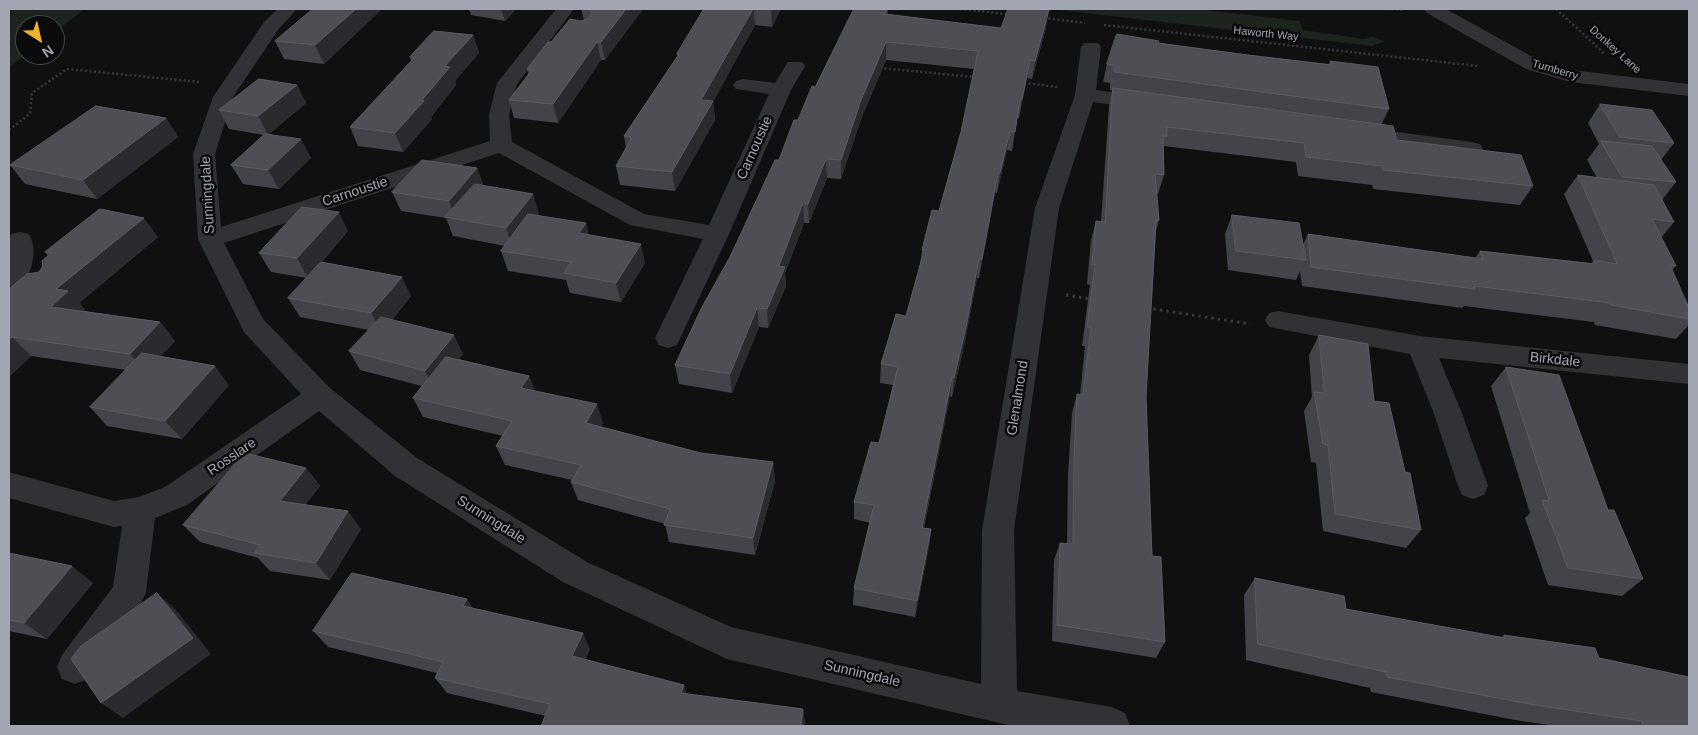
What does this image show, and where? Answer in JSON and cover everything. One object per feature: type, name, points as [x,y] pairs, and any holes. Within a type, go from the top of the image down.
[{"type":"street","name":"Sunningdale","points":[[288,9],[270,26],[229,85],[223,97],[204,154],[210,239],[253,325],[320,396],[406,467],[576,572],[727,642],[999,706],[1112,726]]},
{"type":"street","points":[[565,9],[507,83],[499,115],[501,145],[638,220],[716,234]]},
{"type":"street","name":"Turnberry","points":[[1433,9],[1534,66],[1570,76],[1689,90]]},
{"type":"street","points":[[549,27],[576,30]]},
{"type":"street","name":"Glenalmond","points":[[999,706],[998,530],[1048,208],[1085,93],[1091,47]]},
{"type":"street","name":"Carnoustie","points":[[668,338],[782,90],[795,66]]},
{"type":"street","points":[[743,85],[782,90]]},
{"type":"street","points":[[1085,93],[1164,106]]},
{"type":"street","points":[[1402,120],[1409,140]]},
{"type":"street","points":[[1340,131],[1472,149]]},
{"type":"street","name":"Carnoustie","points":[[210,239],[501,145]]},
{"type":"street","points":[[20,240],[20,282]]},
{"type":"street","name":"Birkdale","points":[[1278,320],[1420,346],[1689,374]]},
{"type":"street","points":[[1420,346],[1447,411],[1473,486]]},
{"type":"street","name":"Rosslare","points":[[9,485],[114,514],[140,510],[176,496],[320,396]]},
{"type":"street","points":[[75,667],[129,592],[140,510]]},
{"type":"path","points":[[960,9],[1009,14]]},
{"type":"path","name":"Donkey Lane","points":[[1556,9],[1639,85]]},
{"type":"path","points":[[1039,18],[1088,23]]},
{"type":"path","name":"Haworth Way","points":[[1098,24],[1483,66]]},
{"type":"path","points":[[879,68],[979,78]]},
{"type":"path","points":[[9,130],[30,114],[32,93],[67,69],[229,85]]},
{"type":"path","points":[[1018,82],[1085,93]]},
{"type":"path","points":[[1035,290],[1094,300]]},
{"type":"path","points":[[1143,307],[1271,327],[1278,320]]},
{"type":"shaded area","points":[[9,9],[85,9],[65,24],[65,15],[15,15],[15,63],[9,68]]},
{"type":"shaded area","points":[[1050,9],[1197,9],[1299,21],[1303,30],[1364,39],[1372,37],[1385,41],[1372,46]]},
{"type":"building","points":[[313,9],[356,9],[315,45],[275,41]]},
{"type":"building","points":[[590,9],[626,9],[601,42],[597,42],[553,104],[509,100],[532,70],[527,69],[548,42],[551,42],[570,19],[581,21],[590,18],[592,12]]},
{"type":"building","points":[[704,9],[753,9],[701,100],[713,101],[672,172],[616,166],[632,137],[624,136],[679,54],[677,54]]},
{"type":"building","points":[[854,9],[887,9],[885,14],[1001,28],[1008,9],[1049,10],[1035,61],[1030,60],[1022,99],[1020,99],[1015,132],[1010,131],[1000,173],[998,173],[982,259],[979,259],[966,327],[954,378],[952,377],[922,528],[931,529],[917,601],[854,588],[874,505],[854,502],[871,442],[879,443],[898,367],[881,364],[896,314],[906,316],[924,251],[922,250],[932,210],[939,211],[961,132],[978,51],[886,42],[861,100],[841,160],[826,159],[808,204],[803,203],[779,266],[785,267],[767,309],[757,308],[730,374],[675,365],[702,307],[730,257],[775,160],[779,160],[794,120],[798,120],[812,86],[815,87]]},
{"type":"building","points":[[434,31],[473,35],[445,66],[450,67],[422,100],[424,101],[395,133],[350,127],[414,58],[410,57]]},
{"type":"building","points":[[1117,34],[1159,41],[1158,43],[1248,55],[1331,65],[1330,61],[1378,67],[1389,109],[1114,72],[1114,65],[1107,64]]},
{"type":"building","points":[[259,79],[297,85],[258,116],[219,110]]},
{"type":"building","points":[[1113,88],[1393,126],[1397,140],[1521,155],[1533,186],[1383,170],[1382,166],[1306,157],[1304,143],[1167,127],[1167,136],[1163,136],[1164,175],[1155,174],[1159,220],[1156,220],[1146,396],[1152,556],[1161,557],[1165,642],[1057,625],[1060,543],[1073,544],[1077,394],[1083,395],[1091,327],[1087,327],[1095,265],[1092,265],[1096,221],[1105,222]]},
{"type":"building","points":[[1600,104],[1652,110],[1674,143],[1620,137]]},
{"type":"building","points":[[96,106],[166,118],[83,180],[10,165]]},
{"type":"building","points":[[265,134],[301,139],[268,170],[231,165]]},
{"type":"building","points":[[1601,141],[1652,146],[1676,182],[1622,177]]},
{"type":"building","points":[[422,160],[477,168],[449,201],[392,192]]},
{"type":"building","points":[[1578,175],[1654,185],[1674,222],[1652,219],[1676,266],[1670,265],[1689,308],[1689,319],[1611,305],[1610,303],[1474,286],[1475,289],[1311,267],[1308,234],[1483,259],[1480,251],[1595,264],[1594,260],[1617,264]]},
{"type":"building","points":[[475,184],[533,194],[506,228],[445,217]]},
{"type":"building","points":[[302,207],[339,212],[297,258],[259,253]]},
{"type":"building","points":[[100,209],[144,218],[56,289],[68,291],[51,307],[160,322],[130,354],[12,337],[9,340],[9,289],[27,274],[39,272],[43,266],[42,261],[51,253],[45,252]]},
{"type":"building","points":[[528,214],[586,223],[579,233],[641,244],[616,283],[564,273],[571,262],[501,251]]},
{"type":"building","points":[[1232,215],[1299,223],[1306,260],[1236,251]]},
{"type":"building","points":[[321,262],[402,277],[371,313],[288,298]]},
{"type":"building","points":[[381,317],[454,335],[425,371],[349,351]]},
{"type":"building","points":[[1319,335],[1368,344],[1374,401],[1389,403],[1405,472],[1410,473],[1421,530],[1335,514],[1328,445],[1323,444],[1314,392],[1324,393]]},
{"type":"building","points":[[142,353],[215,366],[165,421],[90,407]]},
{"type":"building","points":[[446,357],[529,376],[521,388],[597,404],[586,423],[701,453],[773,462],[753,538],[664,525],[670,509],[571,482],[581,465],[496,446],[512,421],[413,398]]},
{"type":"building","points":[[1506,367],[1559,375],[1608,510],[1614,510],[1643,579],[1568,568],[1542,500],[1549,501]]},
{"type":"building","points":[[245,453],[306,468],[280,501],[348,511],[316,563],[254,553],[260,545],[183,525]]},
{"type":"building","points":[[9,553],[72,566],[24,623],[9,620]]},
{"type":"building","points":[[352,573],[467,599],[463,606],[583,633],[572,656],[684,685],[681,693],[803,709],[801,725],[809,726],[541,726],[550,704],[435,678],[443,662],[313,631]]},
{"type":"building","points":[[1255,578],[1344,596],[1346,609],[1505,638],[1504,635],[1595,648],[1599,658],[1689,677],[1689,726],[1643,726],[1642,721],[1535,705],[1387,677],[1386,672],[1258,644]]},
{"type":"building","points":[[157,593],[193,638],[101,703],[71,659],[81,646]]}]
